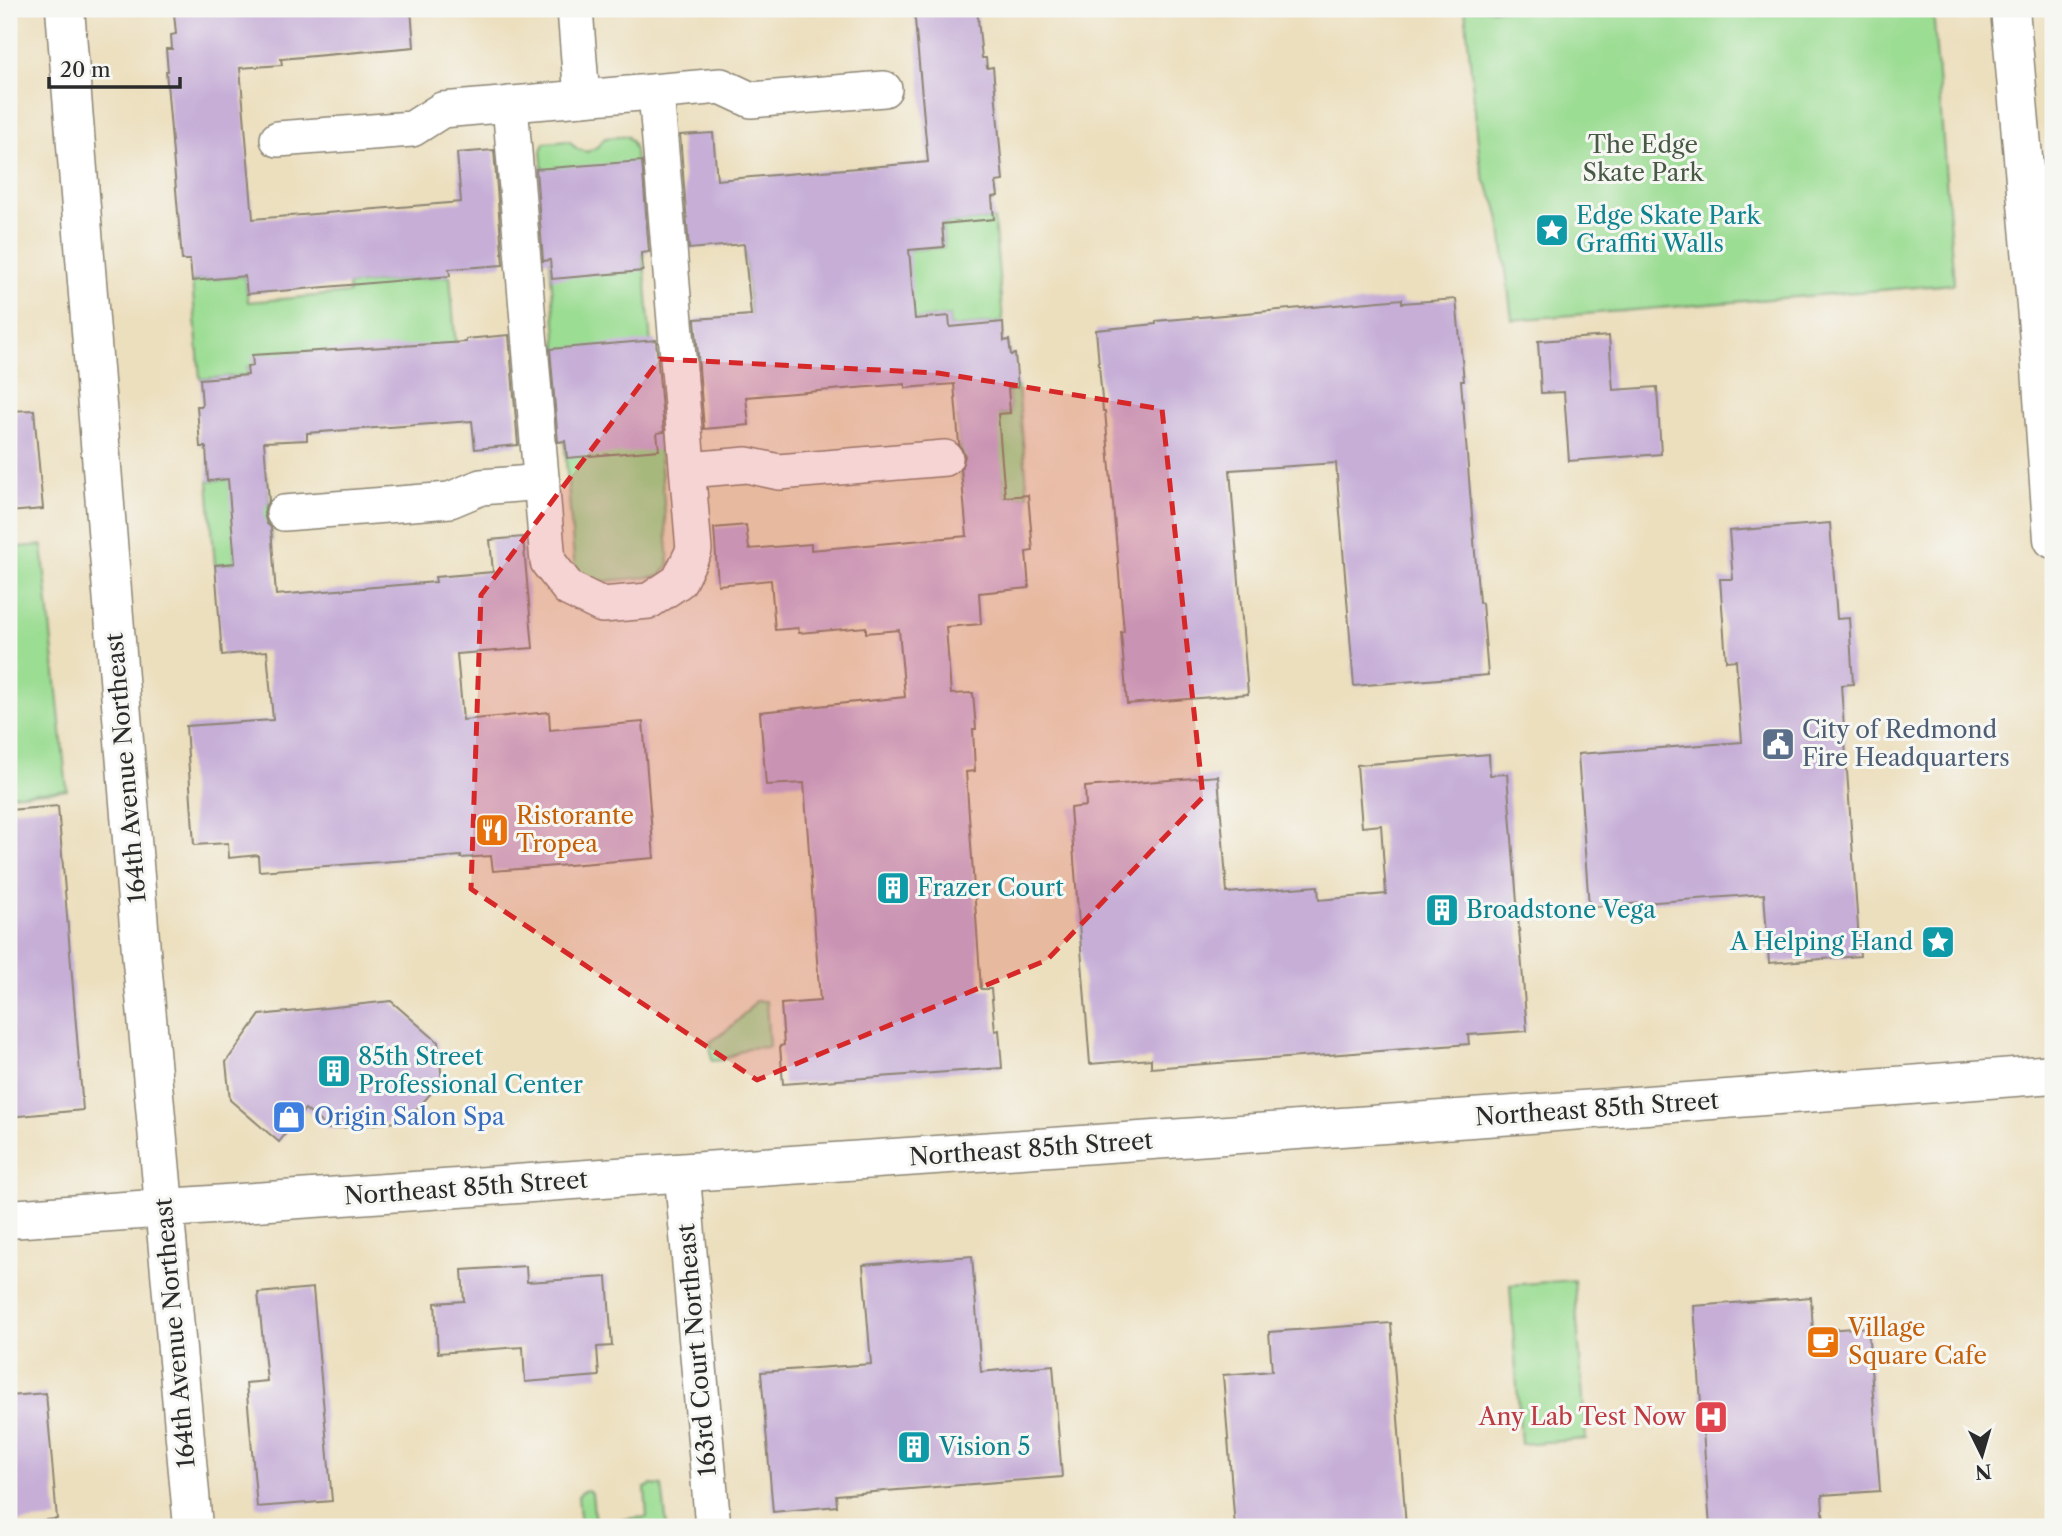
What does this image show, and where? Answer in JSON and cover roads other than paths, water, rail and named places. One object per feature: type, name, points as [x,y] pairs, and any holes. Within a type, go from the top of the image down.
[{"type":"street","name":"164th Avenue Northeast","points":[[65,9],[141,951],[193,1527]]},
{"type":"street","points":[[575,9],[582,97]]},
{"type":"street","points":[[2010,9],[2039,340],[2053,539]]},
{"type":"street","points":[[278,139],[412,128],[442,110],[582,97],[721,86],[751,100],[884,89]]},
{"type":"street","points":[[510,104],[548,562],[569,589],[602,604],[649,601],[679,581],[694,550],[656,92]]},
{"type":"street","points":[[688,470],[747,465],[779,472],[945,458]]},
{"type":"street","points":[[284,513],[450,500],[481,487],[542,482]]},
{"type":"street","name":"Northeast 85th Street","points":[[9,1219],[1529,1114],[2053,1074]]},
{"type":"street","name":"163rd Court Northeast","points":[[682,1172],[713,1527]]},
{"type":"place","name":"Edge Skate Park Graffiti Walls","points":[[1552,230]]},
{"type":"place","name":"City of Redmond Fire Headquarters","points":[[1778,744]]},
{"type":"place","name":"Ristorante Tropea","points":[[492,830]]},
{"type":"place","name":"Frazer Court","points":[[893,888]]},
{"type":"place","name":"Broadstone Vega","points":[[1442,910]]},
{"type":"place","name":"A Helping Hand","points":[[1938,942]]},
{"type":"place","name":"85th Street Professional Center","points":[[334,1071]]},
{"type":"place","name":"Origin Salon Spa","points":[[289,1117]]},
{"type":"place","name":"Village Square Cafe","points":[[1823,1342]]},
{"type":"place","name":"Any Lab Test Now","points":[[1711,1417]]},
{"type":"place","name":"Vision 5","points":[[914,1447]]},
{"type":"park label","name":"The Edge Skate Park","points":[[1643,159]]}]
